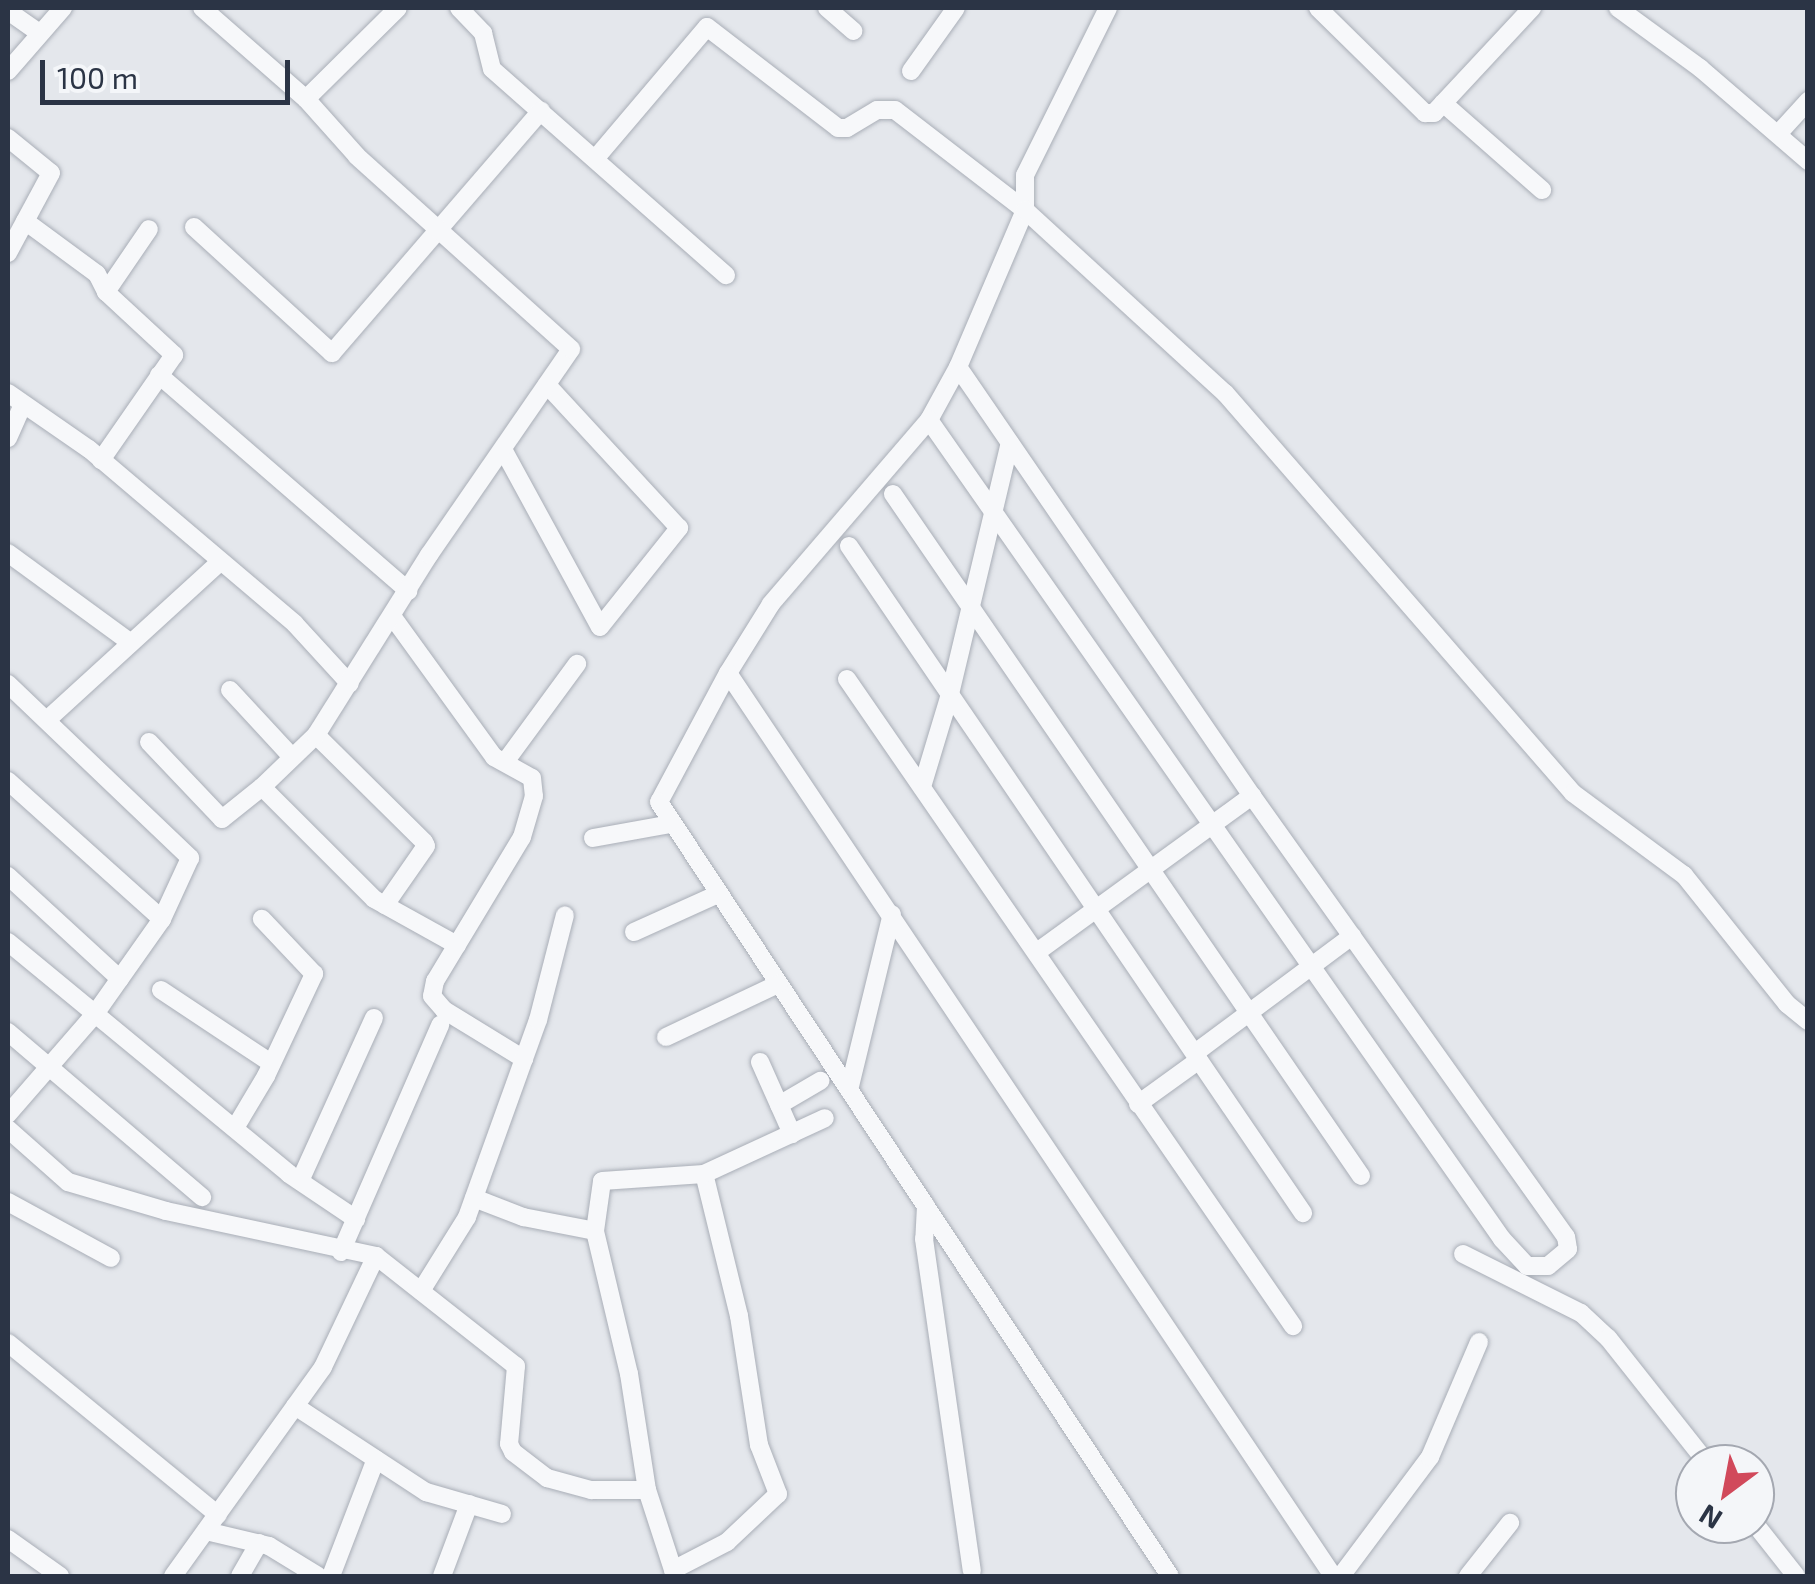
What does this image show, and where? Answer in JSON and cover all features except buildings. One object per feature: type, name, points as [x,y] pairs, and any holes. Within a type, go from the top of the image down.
[{"type":"street","points":[[8,71],[63,8]]},
{"type":"street","points":[[149,742],[222,819],[292,758],[316,735],[570,349],[357,156],[306,99],[202,8]]},
{"type":"street","points":[[306,99],[398,8]]},
{"type":"street","points":[[459,8],[482,33],[492,68],[726,276]]},
{"type":"street","points":[[827,8],[853,31]]},
{"type":"street","points":[[911,71],[956,8]]},
{"type":"street","points":[[1108,8],[1025,176],[1025,210],[958,367],[929,420],[771,604],[728,673],[660,802],[670,824],[1170,1576]]},
{"type":"street","points":[[1318,8],[1424,113],[1434,113],[1532,8]]},
{"type":"street","points":[[1618,8],[1808,161]]},
{"type":"street","points":[[8,10],[40,33]]},
{"type":"street","points":[[595,159],[707,27],[838,128],[847,128],[878,110],[895,110],[1025,210],[1225,394],[1572,793],[1684,876],[1788,1004],[1808,1022]]},
{"type":"street","points":[[1778,134],[1808,101]]},
{"type":"street","points":[[1444,103],[1542,190]]},
{"type":"street","points":[[194,227],[332,352],[441,232],[541,112]]},
{"type":"street","points":[[8,138],[51,174],[8,252]]},
{"type":"street","points":[[24,221],[97,274],[106,292],[172,351],[101,460]]},
{"type":"street","points":[[106,292],[149,229]]},
{"type":"street","points":[[929,420],[1502,1239],[1527,1266],[1548,1266],[1568,1250],[1566,1238],[1252,796],[958,367]]},
{"type":"street","points":[[159,375],[408,591]]},
{"type":"street","points":[[504,451],[600,627],[678,528],[547,385]]},
{"type":"street","points":[[8,438],[15,399],[101,460],[294,624],[350,684]]},
{"type":"street","points":[[922,786],[950,694],[1010,443]]},
{"type":"street","points":[[893,494],[1361,1176]]},
{"type":"street","points":[[849,546],[1303,1213]]},
{"type":"street","points":[[8,553],[131,643]]},
{"type":"street","points":[[48,719],[220,562]]},
{"type":"street","points":[[392,616],[494,758],[532,778],[534,796],[522,836],[435,981],[432,996],[444,1010],[524,1059]]},
{"type":"street","points":[[505,762],[577,664]]},
{"type":"street","points":[[728,673],[892,914],[920,966],[1337,1576],[1430,1457],[1478,1342]]},
{"type":"street","points":[[847,678],[1293,1326]]},
{"type":"street","points":[[8,684],[190,858],[162,919],[120,979],[95,1014],[8,1114]]},
{"type":"street","points":[[230,690],[292,758]]},
{"type":"street","points":[[316,735],[426,846],[385,905]]},
{"type":"street","points":[[8,781],[162,919]]},
{"type":"street","points":[[262,786],[334,863],[385,905],[457,945]]},
{"type":"street","points":[[1037,952],[1252,796]]},
{"type":"street","points":[[593,838],[670,824]]},
{"type":"street","points":[[8,876],[120,979]]},
{"type":"street","points":[[634,932],[718,894]]},
{"type":"street","points":[[849,1090],[892,914]]},
{"type":"street","points":[[421,1291],[467,1217],[524,1059],[564,916]]},
{"type":"street","points":[[235,1128],[272,1063],[314,974],[262,919]]},
{"type":"street","points":[[1138,1104],[1249,1012],[1352,936]]},
{"type":"street","points":[[8,942],[300,1181],[356,1219]]},
{"type":"street","points":[[666,1037],[778,984]]},
{"type":"street","points":[[162,990],[272,1063]]},
{"type":"street","points":[[300,1181],[374,1018]]},
{"type":"street","points":[[342,1252],[440,1025]]},
{"type":"street","points":[[8,1032],[202,1197]]},
{"type":"street","points":[[760,1062],[792,1134]]},
{"type":"street","points":[[779,1105],[820,1081]]},
{"type":"street","points":[[704,1174],[740,1316],[759,1445],[778,1494],[727,1542],[674,1573],[647,1490],[629,1374],[595,1231],[602,1181],[704,1174],[825,1118]]},
{"type":"street","points":[[8,1129],[68,1182],[166,1212],[342,1252],[376,1256],[516,1366],[509,1444],[513,1452],[547,1478],[591,1490],[647,1490]]},
{"type":"street","points":[[474,1198],[524,1217],[595,1231]]},
{"type":"street","points":[[8,1202],[111,1258]]},
{"type":"street","points":[[926,1206],[924,1239],[972,1571]]},
{"type":"street","points":[[1463,1254],[1581,1312],[1608,1338],[1692,1444]]},
{"type":"street","points":[[173,1576],[323,1367],[376,1256]]},
{"type":"street","points":[[8,1343],[218,1515]]},
{"type":"street","points":[[296,1406],[426,1492],[502,1514]]},
{"type":"street","points":[[332,1576],[376,1458]]},
{"type":"street","points":[[442,1576],[468,1504]]},
{"type":"street","points":[[1468,1576],[1510,1523]]},
{"type":"street","points":[[206,1531],[260,1543],[318,1576]]},
{"type":"street","points":[[8,1540],[60,1576]]},
{"type":"street","points":[[240,1576],[260,1543]]},
{"type":"street","points":[[1771,1544],[1796,1576]]}]
